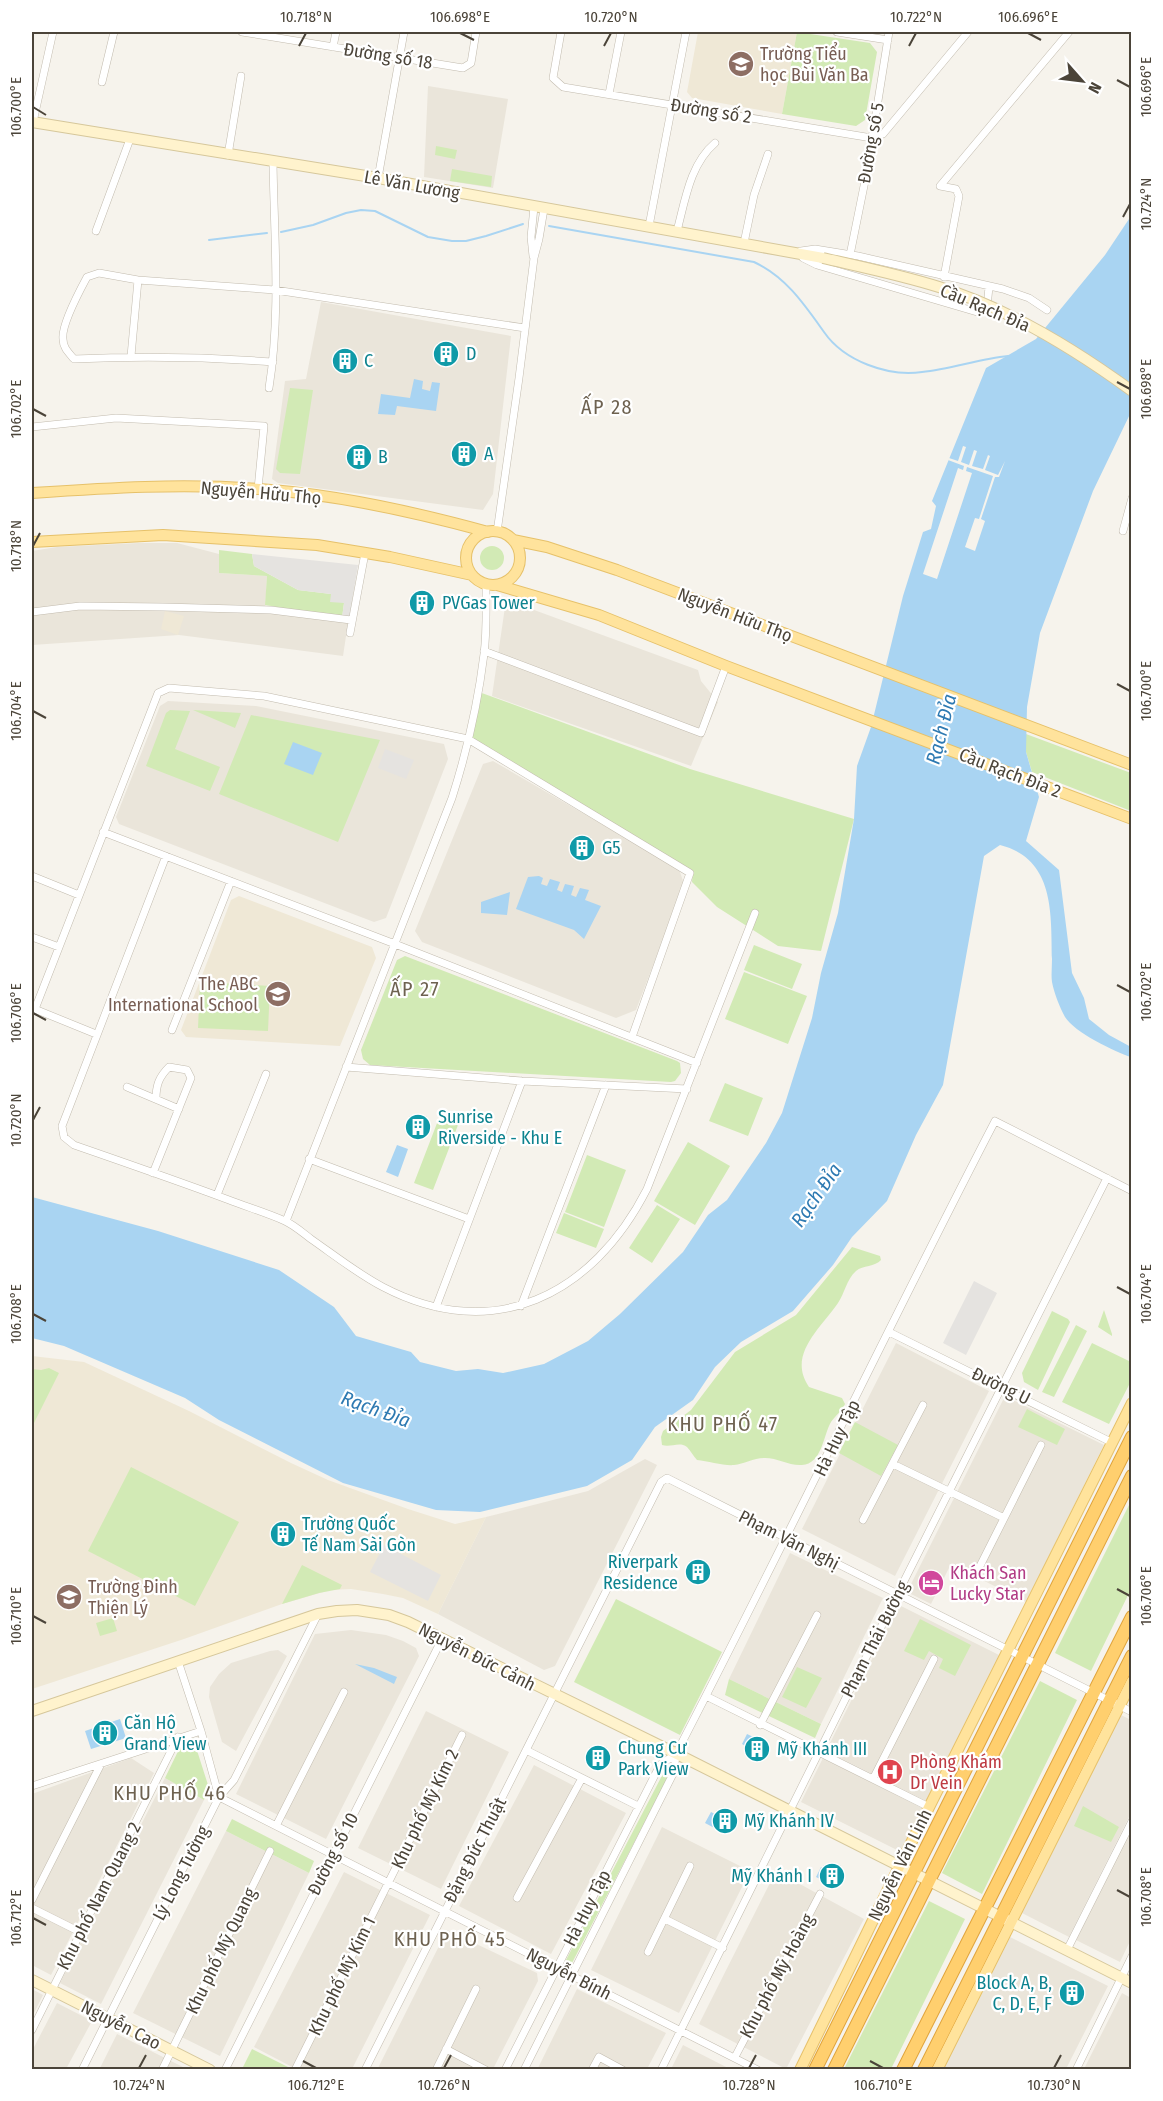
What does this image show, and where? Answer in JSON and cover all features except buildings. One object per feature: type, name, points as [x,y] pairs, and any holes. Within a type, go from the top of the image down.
[{"type":"highway","name":"Nguyễn Văn Linh","points":[[815,2070],[1131,1437]]},
{"type":"highway","name":"Nguyễn Văn Linh","points":[[834,2070],[1131,1476]]},
{"type":"highway","points":[[903,2070],[1131,1617]]},
{"type":"highway","points":[[924,2070],[950,2031],[1114,1704],[1131,1656]]},
{"type":"main road","name":"Lê Văn Lương","points":[[32,122],[378,178],[823,258]]},
{"type":"main road","name":"Cầu Rạch Đỉa","points":[[823,258],[940,287],[992,308],[1066,347],[1131,391]]},
{"type":"main road","name":"Nguyễn Hữu Thọ","points":[[32,493],[142,486],[258,489],[398,510],[493,532]]},
{"type":"main road","points":[[472,575],[467,567],[466,558],[467,549],[472,541],[479,535],[493,532],[507,536],[517,547],[519,563],[511,577],[492,585]]},
{"type":"main road","points":[[32,542],[163,535],[317,545],[365,553],[472,575],[492,585],[599,615],[726,666]]},
{"type":"main road","name":"Nguyễn Hữu Thọ","points":[[513,540],[547,547],[617,570],[1131,765]]},
{"type":"main road","name":"Cầu Rạch Đỉa 2","points":[[726,666],[1131,819]]},
{"type":"main road","name":"Nguyễn Văn Linh","points":[[800,2070],[1131,1403]]},
{"type":"main road","points":[[1111,1442],[1125,1449]]},
{"type":"main road","name":"Nguyễn Đức Cảnh","points":[[32,1711],[318,1614],[348,1610],[389,1615],[408,1622],[676,1754],[1126,1980]]},
{"type":"main road","points":[[1114,1704],[1131,1681]]},
{"type":"main road","name":"Nguyễn Cao","points":[[32,1980],[210,2070]]},
{"type":"main road","points":[[937,2070],[950,2031]]},
{"type":"street","points":[[32,122],[53,32]]},
{"type":"street","points":[[102,82],[114,32]]},
{"type":"street","name":"Đường số 18","points":[[242,32],[463,68],[471,63],[476,32]]},
{"type":"street","points":[[333,47],[336,32]]},
{"type":"street","points":[[378,178],[404,32]]},
{"type":"street","name":"Đường số 2","points":[[561,32],[553,78],[562,87],[872,138]]},
{"type":"street","points":[[609,94],[621,32]]},
{"type":"street","points":[[649,226],[686,32]]},
{"type":"street","points":[[837,32],[888,40]]},
{"type":"street","name":"Đường số 5","points":[[850,255],[889,32]]},
{"type":"street","points":[[872,138],[883,134],[968,32]]},
{"type":"street","points":[[944,277],[959,196],[956,189],[940,186],[1068,32]]},
{"type":"street","points":[[228,155],[241,76]]},
{"type":"street","points":[[96,231],[130,139]]},
{"type":"street","points":[[677,231],[695,170],[705,152],[715,143]]},
{"type":"street","points":[[744,243],[754,195],[768,154]]},
{"type":"street","points":[[269,388],[273,362],[275,290],[273,161]]},
{"type":"street","points":[[534,258],[531,237],[539,208]]},
{"type":"street","points":[[493,532],[534,258],[539,238],[539,208]]},
{"type":"street","name":"Lê Văn Lương","points":[[792,253],[815,249],[850,255],[1019,294],[1047,310]]},
{"type":"street","name":"Lê Văn Lương","points":[[792,253],[817,265],[919,293],[977,312],[987,307],[989,287]]},
{"type":"street","points":[[273,362],[205,357],[131,356],[74,359],[65,349],[62,337],[73,304],[87,277],[99,273],[138,280],[275,290],[525,328]]},
{"type":"street","points":[[131,356],[138,280]]},
{"type":"street","points":[[32,427],[116,418],[264,426],[258,489]]},
{"type":"street","points":[[1123,531],[1131,498]]},
{"type":"street","points":[[350,633],[365,553]]},
{"type":"street","points":[[286,1221],[452,798],[479,692],[492,585]]},
{"type":"street","points":[[32,612],[80,606],[173,607],[271,610],[351,621]]},
{"type":"street","points":[[484,651],[701,733],[726,666]]},
{"type":"street","points":[[96,1034],[33,1009],[158,693],[169,688],[264,696],[468,739],[690,873],[632,1037]]},
{"type":"street","points":[[103,832],[697,1063]]},
{"type":"street","points":[[166,856],[62,1126],[64,1137],[74,1144],[286,1221],[380,1286],[404,1298],[436,1307],[478,1312],[500,1311],[548,1296],[589,1267],[623,1230],[647,1189],[755,913]]},
{"type":"street","points":[[32,876],[79,895]]},
{"type":"street","points":[[172,1030],[231,881]]},
{"type":"street","points":[[32,937],[59,947]]},
{"type":"street","points":[[153,1173],[191,1078],[187,1070],[169,1067],[161,1076],[156,1087],[156,1099]]},
{"type":"street","points":[[346,1067],[606,1086],[687,1089]]},
{"type":"street","points":[[216,1196],[266,1074]]},
{"type":"street","points":[[436,1307],[522,1080]]},
{"type":"street","points":[[521,1305],[606,1086]]},
{"type":"street","points":[[127,1088],[179,1109]]},
{"type":"street","name":"Hà Huy Tập","points":[[524,2070],[674,1772],[676,1754],[787,1538],[995,1121],[1107,1178]]},
{"type":"street","points":[[309,1158],[469,1219]]},
{"type":"street","points":[[1107,1178],[1131,1191]]},
{"type":"street","name":"Phạm Thái Bường","points":[[661,2070],[723,1948],[788,1811],[1107,1178]]},
{"type":"street","name":"Đường U","points":[[889,1332],[1111,1442]]},
{"type":"street","points":[[864,1520],[923,1405]]},
{"type":"street","points":[[979,1568],[1041,1445]]},
{"type":"street","points":[[893,1464],[1004,1518]]},
{"type":"street","name":"Phạm Văn Nghị","points":[[553,1695],[661,1482],[667,1478],[1131,1712]]},
{"type":"street","name":"Lý Long Tường","points":[[82,2070],[219,1797],[234,1779],[318,1614]]},
{"type":"street","points":[[760,1725],[817,1616]]},
{"type":"street","name":"Đường số 10","points":[[225,2070],[442,1639]]},
{"type":"street","points":[[873,1779],[934,1659]]},
{"type":"street","points":[[178,1661],[201,1731],[219,1797]]},
{"type":"street","points":[[276,1826],[344,1692]]},
{"type":"street","name":"Đặng Đức Thuật","points":[[365,2070],[553,1695]]},
{"type":"street","points":[[706,1696],[760,1725],[929,1807]]},
{"type":"street","points":[[32,1786],[201,1731]]},
{"type":"street","name":"Khu phố Mỹ Kim 2","points":[[388,1883],[462,1735]]},
{"type":"street","name":"Khu phố Nam Quang 2","points":[[32,2030],[178,1737]]},
{"type":"street","points":[[526,1750],[638,1806]]},
{"type":"street","name":"Hà Huy Tập","points":[[505,2070],[660,1765],[676,1754]]},
{"type":"street","points":[[32,1900],[101,1764]]},
{"type":"street","points":[[517,1898],[582,1778]]},
{"type":"street","name":"Nguyễn Bính","points":[[219,1797],[758,2070]]},
{"type":"street","points":[[1067,1950],[1131,1821]]},
{"type":"street","name":"Khu phố Mỹ Quang","points":[[162,2070],[270,1851]]},
{"type":"street","points":[[648,1952],[690,1866]]},
{"type":"street","name":"Khu phố Mỹ Kim 1","points":[[295,2070],[388,1883]]},
{"type":"street","name":"Khu phố Mỹ Hoàng","points":[[735,2057],[820,1894]]},
{"type":"street","points":[[32,1908],[80,1932]]},
{"type":"street","points":[[665,1919],[723,1948]]},
{"type":"street","points":[[1076,2070],[1126,1980],[1131,1956]]},
{"type":"street","points":[[436,2070],[476,1989]]},
{"type":"street","points":[[446,2049],[486,2070]]},
{"type":"street","points":[[592,2070],[599,2057],[623,2070]]},
{"type":"shaded area","name":"Trường Tiểu học Bùi Văn Ba","points":[[698,32],[797,32],[782,114],[692,98],[687,92]]},
{"type":"shaded area","points":[[428,86],[508,99],[493,188],[424,177]]},
{"type":"shaded area","points":[[321,302],[511,336],[493,494],[483,510],[278,483],[272,479],[285,381],[306,379]]},
{"type":"shaded area","points":[[177,543],[219,554],[219,573],[267,576],[265,612],[348,623],[343,656],[179,635],[32,645],[32,551],[57,547]]},
{"type":"shaded area","points":[[252,554],[358,565],[349,620],[342,618],[344,603],[330,602],[331,594],[298,590],[254,566]]},
{"type":"shaded area","points":[[515,603],[698,670],[701,681],[718,702],[691,766],[492,696],[505,607]]},
{"type":"shaded area","points":[[165,611],[184,616],[178,635],[161,629]]},
{"type":"shaded area","points":[[168,701],[256,706],[444,744],[448,759],[386,918],[374,922],[119,824],[116,817],[160,706]]},
{"type":"shaded area","points":[[385,749],[414,760],[406,779],[378,768]]},
{"type":"shaded area","points":[[493,761],[679,869],[684,884],[636,1010],[616,1018],[422,942],[415,931],[483,764]]},
{"type":"shaded area","name":"The ABC International School","points":[[239,896],[372,947],[376,958],[340,1046],[186,1037],[181,1030],[231,900]]},
{"type":"shaded area","points":[[974,1281],[997,1293],[966,1355],[943,1343]]},
{"type":"shaded area","points":[[896,1343],[989,1391],[895,1576],[802,1529]]},
{"type":"shaded area","points":[[32,1356],[84,1362],[328,1480],[408,1509],[455,1524],[486,1517],[438,1614],[403,1598],[351,1589],[330,1590],[282,1604],[32,1689]]},
{"type":"shaded area","points":[[1005,1396],[1104,1445],[1026,1602],[951,1564],[931,1604],[907,1592]]},
{"type":"shaded area","points":[[645,1459],[657,1465],[555,1666],[544,1670],[438,1614],[486,1517],[588,1491]]},
{"type":"shaded area","points":[[384,1545],[441,1575],[428,1601],[370,1572]]},
{"type":"shaded area","points":[[790,1553],[883,1598],[821,1724],[729,1679]]},
{"type":"shaded area","points":[[899,1605],[999,1655],[926,1801],[826,1751]]},
{"type":"shaded area","points":[[351,1630],[386,1635],[403,1641],[416,1648],[419,1656],[326,1839],[236,1794],[315,1634]]},
{"type":"shaded area","points":[[278,1650],[287,1656],[236,1751],[222,1742],[209,1697],[210,1687],[231,1663]]},
{"type":"shaded area","points":[[426,1711],[509,1752],[441,1889],[358,1848]]},
{"type":"shaded area","points":[[1121,1715],[1131,1720],[1131,1813],[1069,1937],[1022,1913]]},
{"type":"shaded area","points":[[131,1758],[154,1773],[51,1975],[32,1965],[32,1794]]},
{"type":"shaded area","points":[[823,1758],[922,1808],[901,1852],[801,1802]]},
{"type":"shaded area","points":[[534,1765],[626,1813],[551,1954],[459,1906]]},
{"type":"shaded area","points":[[165,1778],[204,1800],[101,2004],[60,1983]]},
{"type":"shaded area","points":[[662,1827],[750,1871],[679,2013],[591,1970]]},
{"type":"shaded area","points":[[1131,1829],[1131,1939],[1120,1962],[1076,1940]]},
{"type":"shaded area","points":[[226,1831],[309,1873],[220,2056],[133,2013]]},
{"type":"shaded area","points":[[776,1871],[864,1919],[786,2069],[699,2024]]},
{"type":"shaded area","points":[[344,1872],[430,1915],[352,2069],[296,2069],[254,2047]]},
{"type":"shaded area","points":[[447,1930],[537,1973],[538,1981],[493,2069],[377,2070]]},
{"type":"shaded area","points":[[1010,1937],[1108,1986],[1066,2069],[943,2070]]},
{"type":"shaded area","points":[[32,1989],[43,1995],[32,2017]]},
{"type":"shaded area","points":[[577,1989],[666,2033],[647,2069],[537,2070]]},
{"type":"shaded area","points":[[1122,1993],[1131,1998],[1131,2069],[1084,2069]]},
{"type":"shaded area","points":[[57,2003],[92,2021],[66,2069],[32,2069],[32,2051]]},
{"type":"shaded area","points":[[117,2034],[187,2069],[99,2070]]},
{"type":"shaded area","points":[[683,2045],[730,2069],[671,2069]]},
{"type":"green space","points":[[797,32],[870,43],[877,52],[865,120],[856,126],[782,114]]},
{"type":"green space","points":[[436,146],[457,150],[455,159],[435,155]]},
{"type":"green space","points":[[452,169],[492,176],[491,187],[450,181]]},
{"type":"green space","points":[[290,388],[313,390],[300,474],[280,473],[276,469]]},
{"type":"green space","points":[[492,546],[501,549],[504,558],[501,567],[492,570],[483,567],[480,558],[483,549]]},
{"type":"green space","points":[[219,550],[252,554],[254,566],[298,590],[331,594],[344,603],[342,618],[265,605],[267,576],[219,573]]},
{"type":"green space","points":[[479,692],[690,769],[854,819],[821,951],[778,946],[717,907],[692,882],[693,870],[690,873],[468,739]]},
{"type":"green space","points":[[170,710],[190,711],[175,749],[220,767],[210,791],[146,766],[166,713]]},
{"type":"green space","points":[[193,710],[241,713],[235,728]]},
{"type":"green space","points":[[251,715],[380,740],[338,842],[219,794]]},
{"type":"green space","points":[[1026,734],[1131,773],[1131,811],[1032,772],[1026,752]]},
{"type":"green space","points":[[754,945],[802,964],[792,989],[744,970]]},
{"type":"green space","points":[[405,956],[677,1061],[680,1063],[681,1073],[675,1081],[671,1082],[370,1065],[363,1059],[361,1050],[397,960]]},
{"type":"green space","points":[[744,972],[807,996],[788,1044],[725,1019]]},
{"type":"green space","points":[[200,982],[270,986],[268,1031],[198,1028]]},
{"type":"green space","points":[[725,1083],[763,1098],[748,1136],[709,1121]]},
{"type":"green space","points":[[439,1118],[458,1125],[433,1190],[414,1183]]},
{"type":"green space","points":[[688,1142],[730,1166],[695,1225],[654,1201]]},
{"type":"green space","points":[[587,1155],[626,1170],[604,1227],[565,1212]]},
{"type":"green space","points":[[657,1205],[680,1219],[652,1263],[629,1248]]},
{"type":"green space","points":[[564,1213],[604,1229],[596,1248],[556,1233]]},
{"type":"green space","points":[[852,1247],[880,1256],[881,1260],[876,1264],[859,1269],[853,1275],[838,1303],[808,1343],[804,1353],[803,1375],[809,1387],[842,1398],[845,1404],[831,1422],[814,1460],[797,1465],[765,1458],[726,1465],[697,1460],[684,1445],[662,1445],[663,1431],[691,1410],[735,1352],[796,1315]]},
{"type":"green space","points":[[1104,1310],[1112,1334],[1112,1336],[1098,1327]]},
{"type":"green space","points":[[1052,1311],[1070,1322],[1038,1390],[1024,1382],[1022,1373]]},
{"type":"green space","points":[[1076,1325],[1087,1331],[1054,1397],[1042,1392]]},
{"type":"green space","points":[[1092,1343],[1131,1362],[1131,1381],[1109,1424],[1062,1402]]},
{"type":"green space","points":[[49,1368],[59,1373],[32,1427],[32,1369]]},
{"type":"green space","points":[[1027,1409],[1065,1429],[1057,1445],[1018,1427]]},
{"type":"green space","points":[[855,1422],[898,1445],[881,1476],[839,1453]]},
{"type":"green space","points":[[131,1467],[239,1522],[195,1606],[88,1551]]},
{"type":"green space","points":[[1131,1501],[1131,1589],[1091,1671],[1055,1653]]},
{"type":"green space","points":[[302,1565],[342,1585],[340,1589],[282,1604]]},
{"type":"green space","points":[[616,1599],[722,1652],[680,1735],[574,1682]]},
{"type":"green space","points":[[113,1618],[117,1631],[100,1636],[96,1623]]},
{"type":"green space","points":[[920,1619],[971,1645],[955,1676],[939,1668],[943,1659],[929,1651],[924,1660],[904,1651]]},
{"type":"green space","points":[[797,1667],[822,1678],[806,1708],[782,1697]]},
{"type":"green space","points":[[729,1679],[821,1724],[815,1738],[725,1695]]},
{"type":"green space","points":[[1040,1681],[1077,1700],[982,1894],[942,1873]]},
{"type":"green space","points":[[193,1738],[209,1788],[204,1800],[165,1778],[183,1741]]},
{"type":"green space","points":[[667,1766],[672,1769],[572,1963],[566,1960]]},
{"type":"green space","points":[[1083,1806],[1119,1827],[1111,1842],[1074,1826]]},
{"type":"green space","points":[[232,1819],[314,1861],[309,1873],[226,1831]]},
{"type":"green space","points":[[929,1901],[965,1919],[891,2069],[844,2069]]},
{"type":"green space","points":[[252,2049],[292,2069],[242,2069]]},
{"type":"water","name":"Rạch Đỉa","points":[[1131,216],[1131,412],[1093,491],[1040,633],[1027,707],[1026,752],[1039,797],[1026,841],[1059,870],[1072,973],[1084,998],[1089,1019],[1109,1035],[1131,1047],[1131,1057],[1086,1035],[1065,1017],[1052,982],[1050,907],[1046,890],[1031,862],[1018,852],[1000,845],[984,856],[943,1085],[916,1135],[887,1201],[852,1237],[833,1265],[793,1311],[741,1342],[715,1367],[693,1400],[655,1427],[632,1460],[587,1486],[480,1512],[436,1510],[343,1483],[219,1420],[185,1398],[64,1346],[32,1338],[32,1197],[158,1231],[279,1270],[334,1307],[356,1336],[411,1352],[420,1362],[456,1371],[478,1369],[503,1373],[544,1364],[588,1341],[620,1314],[683,1252],[708,1215],[727,1200],[766,1143],[782,1113],[812,1018],[821,973],[838,913],[854,819],[857,766],[871,727],[903,596],[923,532],[931,529],[936,506],[932,501],[986,368],[1036,339],[1105,255]]},
{"type":"water","points":[[414,379],[423,381],[422,389],[430,391],[432,382],[440,383],[436,411],[397,406],[395,415],[378,414],[381,394],[410,398]]},
{"type":"water","points":[[293,742],[322,753],[313,775],[284,764]]},
{"type":"water","points":[[528,877],[543,878],[541,884],[547,886],[550,879],[560,882],[557,890],[562,892],[565,884],[574,886],[571,895],[576,897],[580,888],[589,890],[585,900],[601,906],[584,939],[574,930],[516,909]]},
{"type":"water","points":[[510,892],[507,915],[481,913],[481,902]]},
{"type":"water","points":[[397,1145],[408,1149],[398,1177],[386,1172]]},
{"type":"water","points":[[355,1664],[374,1668],[397,1677],[394,1684]]},
{"type":"water","points":[[120,1719],[126,1738],[91,1749],[85,1731]]},
{"type":"water","points":[[747,1734],[766,1743],[760,1754],[742,1744]]},
{"type":"water","points":[[711,1812],[730,1822],[724,1833],[705,1823]]},
{"type":"water","points":[[821,1867],[840,1876],[834,1886],[816,1877]]},
{"type":"pier","points":[[963,446],[966,447],[961,462],[969,465],[974,450],[977,451],[972,466],[983,469],[988,455],[990,456],[985,470],[998,475],[1005,461],[999,477],[995,477],[981,519],[985,521],[975,551],[965,547],[975,518],[979,519],[993,476],[967,467],[966,471],[972,473],[937,579],[923,574],[958,468],[963,470],[964,466],[948,460],[949,458],[958,461]]},
{"type":"waterway","points":[[281,232],[361,210],[375,211],[428,237],[452,241],[466,241],[523,224]]},
{"type":"waterway","points":[[549,226],[754,262],[785,283],[824,332],[843,351],[855,359],[881,369],[895,372],[922,372],[1008,356]]},
{"type":"waterway","points":[[209,240],[267,233]]},
{"type":"place","name":"Trường Tiểu học Bùi Văn Ba","points":[[741,64]]},
{"type":"place","name":"D","points":[[446,354]]},
{"type":"place","name":"C","points":[[345,361]]},
{"type":"place","name":"A","points":[[464,454]]},
{"type":"place","name":"B","points":[[359,457]]},
{"type":"place","name":"PVGas Tower","points":[[422,603]]},
{"type":"place","name":"G5","points":[[582,848]]},
{"type":"place","name":"The ABC International School","points":[[278,994]]},
{"type":"place","name":"Sunrise Riverside - Khu E","points":[[418,1127]]},
{"type":"place","name":"Trường Quốc Tế Nam Sài Gòn","points":[[283,1534]]},
{"type":"place","name":"Riverpark Residence","points":[[698,1572]]},
{"type":"place","name":"Khách Sạn Lucky Star","points":[[931,1583]]},
{"type":"place","name":"Trường Đinh Thiện Lý","points":[[69,1597]]},
{"type":"place","name":"Căn Hộ Grand View","points":[[105,1733]]},
{"type":"place","name":"Mỹ Khánh III","points":[[757,1749]]},
{"type":"place","name":"Chung Cư Park View","points":[[598,1758]]},
{"type":"place","name":"Phòng Khám Dr Vein","points":[[890,1772]]},
{"type":"place","name":"Mỹ Khánh IV","points":[[725,1821]]},
{"type":"place","name":"Mỹ Khánh I","points":[[832,1876]]},
{"type":"place","name":"Block A, B, C, D, E, F","points":[[1072,1993]]},
{"type":"district","name":"ẤP 28","points":[[607,407]]},
{"type":"district","name":"ẤP 27","points":[[415,989]]},
{"type":"district","name":"KHU PHỐ 47","points":[[723,1424]]},
{"type":"district","name":"KHU PHỐ 46","points":[[170,1793]]},
{"type":"district","name":"KHU PHỐ 45","points":[[450,1939]]}]
